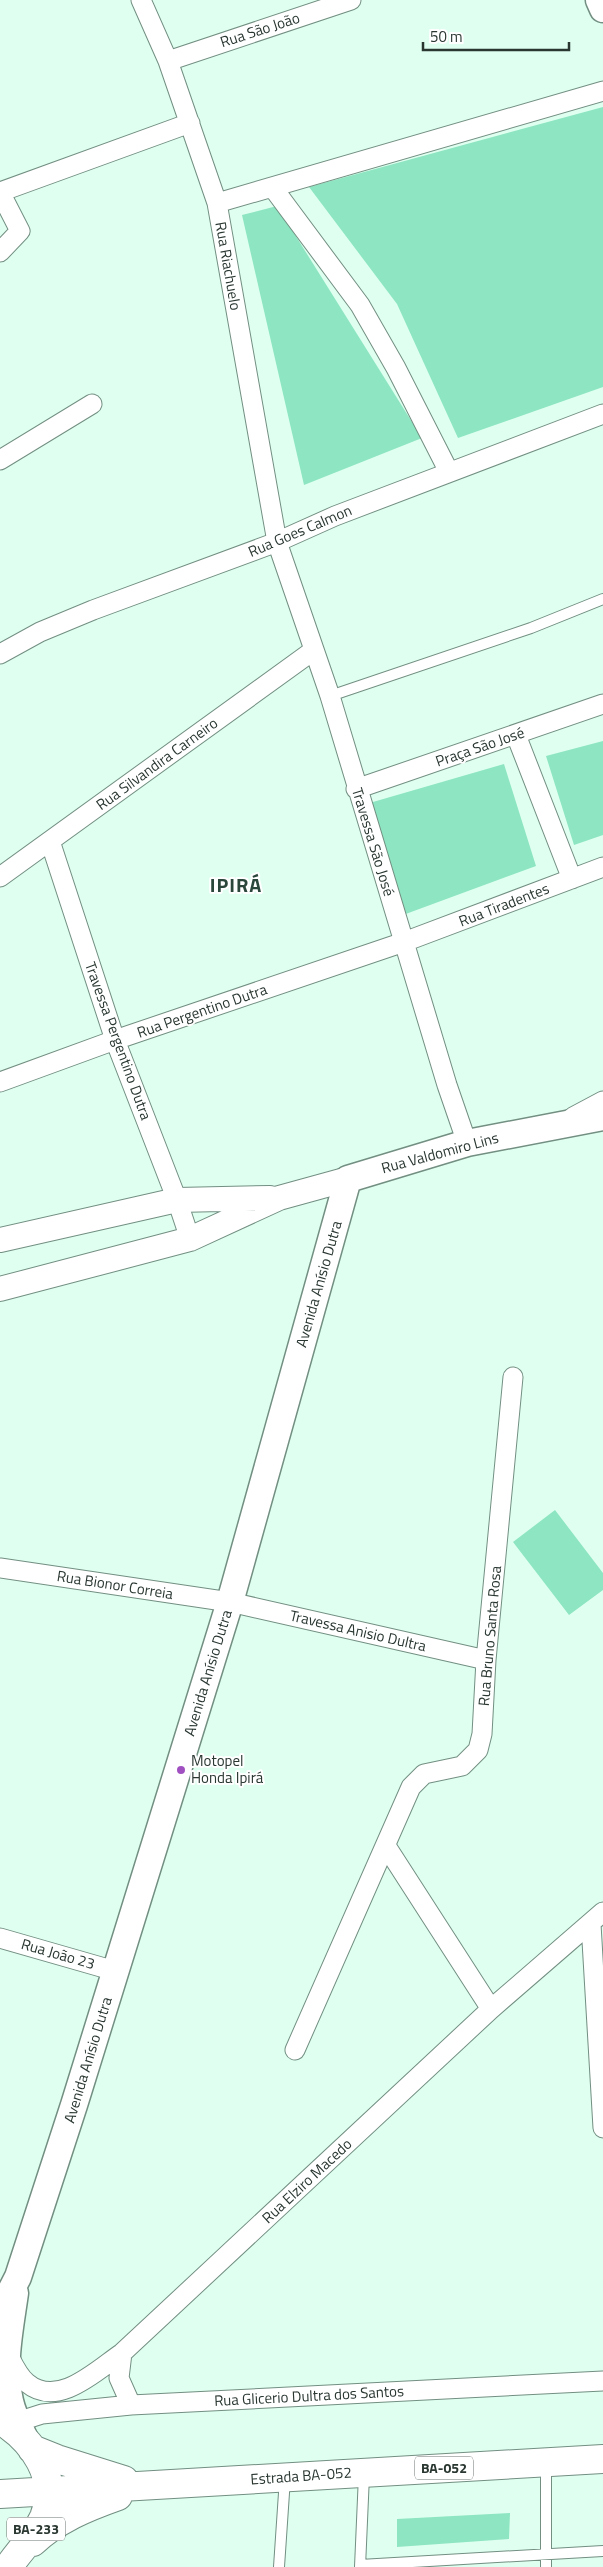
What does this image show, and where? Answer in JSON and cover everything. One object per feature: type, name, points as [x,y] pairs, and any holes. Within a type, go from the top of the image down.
[{"type":"main road","points":[[598,0],[603,9]]},
{"type":"main road","name":"Rua Valdomiro Lins","points":[[348,1180],[467,1142],[603,1117]]},
{"type":"main road","name":"Avenida Anísio Dutra","points":[[18,2277],[230,1602],[348,1180]]},
{"type":"main road","points":[[0,2312],[18,2277]]},
{"type":"main road","points":[[18,2277],[6,2350],[10,2402],[19,2433],[100,2474],[147,2486]]},
{"type":"main road","name":"BA-233","points":[[8,2564],[44,2518],[49,2492],[45,2466],[19,2433]]},
{"type":"main road","name":"Estrada BA-052","points":[[0,2494],[603,2459]]},
{"type":"main road","points":[[8,2564],[43,2533],[80,2510],[147,2486]]},
{"type":"street","name":"Rua Riachuelo","points":[[141,0],[168,61],[217,203],[277,542]]},
{"type":"street","name":"Rua São João","points":[[168,61],[351,0]]},
{"type":"street","points":[[217,203],[603,91]]},
{"type":"street","points":[[0,252],[18,235],[19,227],[0,192],[190,123]]},
{"type":"street","points":[[273,188],[360,305],[396,368],[449,472]]},
{"type":"street","points":[[0,460],[92,404]]},
{"type":"street","name":"Rua Goes Calmon","points":[[0,654],[40,632],[93,610],[277,542],[334,516],[603,414]]},
{"type":"street","name":"Travessa São José","points":[[277,542],[330,696],[356,789],[447,1085],[467,1142]]},
{"type":"street","name":"Rua Silvandira Carneiro","points":[[0,877],[314,650]]},
{"type":"street","name":"Praça São José","points":[[356,789],[603,704]]},
{"type":"street","points":[[516,735],[572,879]]},
{"type":"street","name":"Travessa Pergentino Dutra","points":[[50,841],[115,1040],[177,1200],[190,1239]]},
{"type":"street","name":"Rua Tiradentes","points":[[404,942],[603,868]]},
{"type":"street","name":"Rua Pergentino Dutra","points":[[0,1082],[115,1040],[404,942]]},
{"type":"street","points":[[552,1127],[603,1101]]},
{"type":"street","name":"Rua Valdomiro Lins","points":[[0,1289],[190,1239],[279,1198],[348,1180]]},
{"type":"street","name":"Rua Valdomiro Lins","points":[[0,1240],[177,1200],[279,1198]]},
{"type":"street","name":"Rua Bruno Santa Rosa","points":[[295,2050],[412,1787],[424,1774],[462,1766],[478,1750],[482,1734],[486,1660],[513,1377]]},
{"type":"street","name":"Rua Bionor Correia","points":[[0,1568],[230,1602]]},
{"type":"street","name":"Travessa Anisio Dultra","points":[[230,1602],[486,1660]]},
{"type":"street","points":[[386,1846],[491,2008]]},
{"type":"street","points":[[597,1918],[603,2128]]},
{"type":"street","name":"Rua Elziro Macedo","points":[[6,2350],[27,2383],[42,2391],[60,2392],[71,2388],[122,2353],[491,2008],[597,1918]]},
{"type":"street","name":"Rua João 23","points":[[0,1938],[115,1971]]},
{"type":"street","points":[[122,2353],[119,2378],[131,2405]]},
{"type":"street","name":"Rua Glicerio Dultra dos Santos","points":[[19,2433],[42,2414],[131,2405],[603,2380]]},
{"type":"lane","points":[[330,696],[531,628],[603,599]]},
{"type":"lane","points":[[546,2462],[546,2567]]},
{"type":"lane","points":[[364,2472],[360,2566],[545,2553],[603,2551]]},
{"type":"lane","points":[[279,2567],[285,2476]]},
{"type":"green space","points":[[603,107],[603,387],[458,438],[397,304],[309,187]]},
{"type":"green space","points":[[277,206],[422,438],[304,485],[242,215]]},
{"type":"green space","points":[[603,741],[603,835],[574,845],[546,756]]},
{"type":"green space","points":[[504,764],[536,866],[403,915],[366,804]]},
{"type":"green space","points":[[555,1510],[603,1573],[603,1590],[569,1615],[513,1542]]},
{"type":"green space","points":[[510,2513],[509,2539],[397,2547],[397,2519]]},
{"type":"place","name":"Motopel Honda Ipirá","points":[[181,1770]]},
{"type":"district","name":"IPIRÁ","points":[[236,885]]}]
